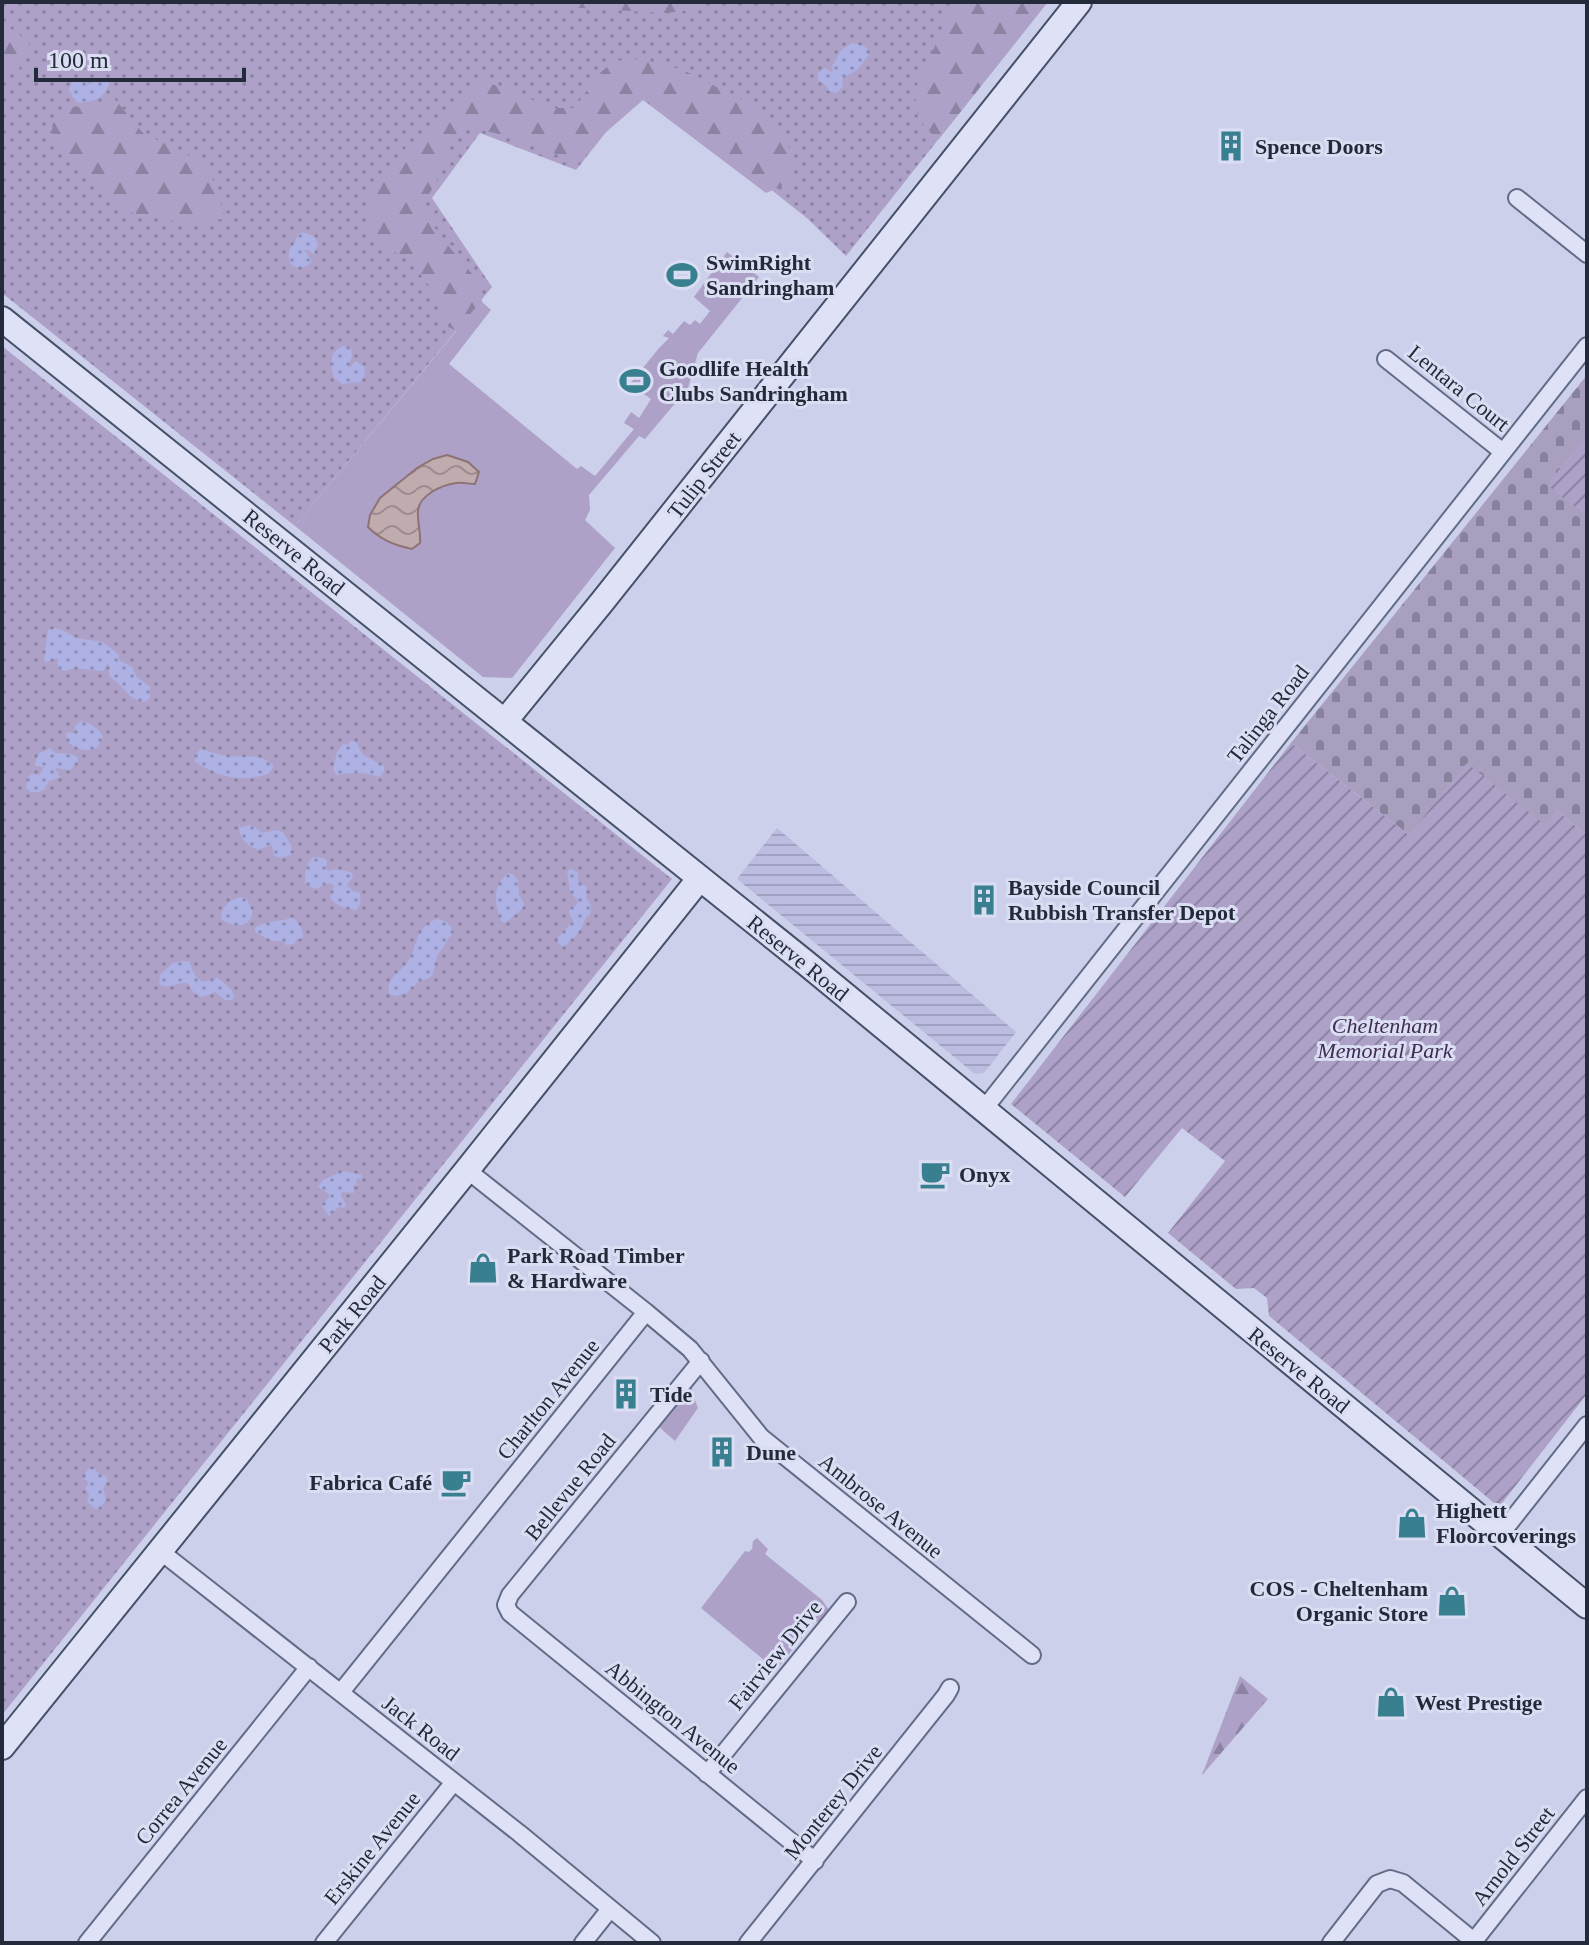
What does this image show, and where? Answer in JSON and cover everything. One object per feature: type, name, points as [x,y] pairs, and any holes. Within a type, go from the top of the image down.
[{"type":"street","name":"Tulip Street","points":[[505,721],[1079,2]]},
{"type":"street","points":[[1517,198],[1587,254]]},
{"type":"street","name":"Reserve Road","points":[[2,319],[700,878],[1587,1606]]},
{"type":"street","name":"Talinga Road","points":[[984,1109],[1587,346]]},
{"type":"street","name":"Lentara Court","points":[[1386,359],[1503,452]]},
{"type":"street","name":"Park Road","points":[[2,1747],[700,878]]},
{"type":"street","points":[[467,1170],[646,1312]]},
{"type":"street","name":"Ambrose Avenue","points":[[646,1312],[701,1361],[761,1437],[1032,1655]]},
{"type":"street","name":"Charlton Avenue","points":[[341,1692],[646,1312]]},
{"type":"street","name":"Bellevue Road","points":[[506,1605],[510,1595],[701,1361]]},
{"type":"street","points":[[1500,1535],[1587,1425]]},
{"type":"street","name":"Jack Road","points":[[160,1551],[454,1782],[652,1943]]},
{"type":"street","name":"Fairview Drive","points":[[707,1774],[847,1602]]},
{"type":"street","name":"Abbington Avenue","points":[[506,1605],[511,1615],[815,1861]]},
{"type":"street","name":"Correa Avenue","points":[[87,1943],[309,1667]]},
{"type":"street","name":"Monterey Drive","points":[[748,1943],[950,1688]]},
{"type":"street","name":"Erskine Avenue","points":[[324,1943],[454,1782]]},
{"type":"street","name":"Arnold Street","points":[[1475,1942],[1587,1798]]},
{"type":"street","points":[[1331,1943],[1377,1884],[1390,1879],[1400,1881],[1475,1942]]},
{"type":"street","points":[[583,1943],[610,1909]]},
{"type":"shaded area","points":[[777,828],[1016,1032],[984,1073],[975,1074],[737,879]]},
{"type":"green space","points":[[2,2],[1047,2],[846,256],[808,219],[642,87],[576,170],[480,133],[432,198],[492,287],[295,526],[2,293]]},
{"type":"green space","points":[[546,2],[706,2],[699,9],[665,13],[545,6]]},
{"type":"green space","points":[[952,2],[1048,2],[939,139],[926,129],[918,114],[914,91]]},
{"type":"green space","points":[[2,19],[30,42],[19,69],[2,80]]},
{"type":"green space","points":[[637,59],[681,69],[754,106],[792,151],[790,183],[766,193],[643,100],[574,160],[495,133],[461,127],[448,149],[445,167],[428,196],[424,211],[439,235],[480,283],[483,312],[462,334],[445,325],[435,294],[412,262],[367,236],[370,194],[407,146],[482,80],[553,108],[575,108],[596,77],[613,61]]},
{"type":"green space","points":[[113,97],[143,133],[200,161],[213,180],[226,218],[192,225],[114,209],[99,181],[60,153],[52,133],[53,117],[67,107],[90,107]]},
{"type":"green space","points":[[727,252],[759,277],[698,353],[688,388],[645,439],[639,436],[589,495],[590,510],[585,520],[615,548],[512,678],[483,677],[295,526],[481,301],[491,310],[449,364],[577,469],[581,466],[595,476],[634,429],[624,423],[631,412],[639,418],[651,399],[630,384],[669,338],[663,336],[668,330],[673,334],[684,321],[690,325],[695,320],[700,324],[710,311],[694,297]]},
{"type":"green space","points":[[2,346],[672,879],[2,1715]]},
{"type":"green space","points":[[1587,375],[1587,835],[1557,811],[1546,825],[1409,835],[1291,743]]},
{"type":"green space","points":[[1587,434],[1587,516],[1547,485]]},
{"type":"green space","name":"Cheltenham Memorial Park","points":[[1291,743],[1409,835],[1467,763],[1545,825],[1557,811],[1587,835],[1587,1394],[1499,1507],[1269,1316],[1267,1298],[1254,1288],[1236,1289],[1168,1233],[1225,1161],[1182,1128],[1125,1197],[1011,1104]]},
{"type":"green space","points":[[691,1382],[698,1408],[675,1441],[659,1427],[660,1422]]},
{"type":"green space","points":[[757,1538],[768,1549],[765,1554],[822,1600],[829,1610],[819,1622],[815,1621],[776,1670],[701,1608],[745,1551],[752,1549],[753,1541]]},
{"type":"green space","points":[[1240,1676],[1268,1699],[1202,1775]]},
{"type":"sand","points":[[852,43],[863,46],[869,55],[857,70],[843,78],[842,88],[836,93],[828,91],[827,86],[818,80],[818,73],[825,68],[831,72],[841,50]]},
{"type":"sand","points":[[87,78],[87,85],[102,79],[108,80],[109,84],[98,99],[78,103],[69,90],[71,83]]},
{"type":"sand","points":[[303,232],[315,237],[318,245],[314,255],[304,250],[312,261],[297,267],[291,263],[289,252],[297,235]]},
{"type":"sand","points":[[344,346],[351,348],[348,367],[355,361],[364,366],[365,375],[360,382],[342,384],[334,378],[332,359],[336,351]]},
{"type":"sand","points":[[55,628],[76,638],[103,642],[150,687],[150,698],[145,702],[129,695],[109,675],[108,663],[103,671],[75,668],[64,671],[58,669],[58,658],[46,662],[48,630]]},
{"type":"sand","points":[[82,721],[102,734],[97,748],[78,748],[67,739],[66,734],[76,734],[75,726]]},
{"type":"sand","points":[[350,741],[356,742],[363,755],[384,766],[380,777],[358,773],[336,775],[333,769],[337,752]]},
{"type":"sand","points":[[50,748],[55,753],[77,757],[78,762],[70,770],[55,768],[60,777],[49,781],[44,790],[30,791],[26,788],[28,777],[39,775],[44,767],[35,764],[38,754]]},
{"type":"sand","points":[[200,749],[227,756],[257,757],[274,766],[268,774],[258,777],[230,777],[195,762]]},
{"type":"sand","points":[[249,825],[262,833],[283,832],[291,845],[292,854],[278,857],[274,855],[272,845],[258,850],[248,844],[239,828]]},
{"type":"sand","points":[[313,857],[324,858],[329,871],[352,873],[353,877],[347,885],[360,893],[356,910],[342,907],[330,898],[334,886],[330,883],[315,889],[305,884],[307,866]]},
{"type":"sand","points":[[567,871],[578,872],[578,882],[587,887],[586,897],[591,906],[590,914],[580,930],[563,947],[558,943],[558,938],[573,921],[569,910],[578,901],[570,891]]},
{"type":"sand","points":[[508,873],[518,880],[519,895],[524,903],[523,908],[505,923],[501,921],[496,895],[499,884]]},
{"type":"sand","points":[[240,897],[246,898],[253,911],[249,921],[237,925],[222,920],[221,914],[226,905]]},
{"type":"sand","points":[[292,918],[297,921],[303,934],[294,944],[272,941],[255,932],[255,928],[264,924]]},
{"type":"sand","points":[[436,919],[447,922],[453,932],[437,956],[433,974],[407,993],[389,994],[390,982],[408,961],[419,934]]},
{"type":"sand","points":[[189,961],[194,974],[204,982],[217,978],[221,981],[232,990],[232,1000],[225,1000],[215,992],[202,997],[185,983],[159,984],[160,975],[173,963]]},
{"type":"sand","points":[[343,1171],[362,1175],[361,1180],[358,1178],[357,1186],[353,1185],[354,1193],[342,1192],[346,1205],[329,1216],[322,1206],[329,1194],[318,1187],[323,1180]]},
{"type":"sand","points":[[90,1468],[108,1480],[103,1488],[106,1499],[100,1509],[95,1509],[87,1501],[89,1495],[85,1488],[89,1483],[84,1479]]},
{"type":"water","points":[[447,455],[468,462],[479,472],[475,484],[444,486],[422,500],[418,511],[420,543],[412,549],[399,546],[368,527],[370,515],[380,498],[417,468]]},
{"type":"place","name":"Spence Doors","points":[[1231,146]]},
{"type":"place","name":"SwimRight Sandringham","points":[[682,275]]},
{"type":"place","name":"Goodlife Health Clubs Sandringham","points":[[635,381]]},
{"type":"place","name":"Bayside Council Rubbish Transfer Depot","points":[[984,900]]},
{"type":"place","name":"Onyx","points":[[935,1174]]},
{"type":"place","name":"Park Road Timber & Hardware","points":[[483,1268]]},
{"type":"place","name":"Tide","points":[[626,1394]]},
{"type":"place","name":"Dune","points":[[722,1452]]},
{"type":"place","name":"Fabrica Café","points":[[456,1482]]},
{"type":"place","name":"Highett Floorcoverings","points":[[1412,1523]]},
{"type":"place","name":"COS - Cheltenham Organic Store","points":[[1452,1601]]},
{"type":"place","name":"West Prestige","points":[[1391,1702]]}]
